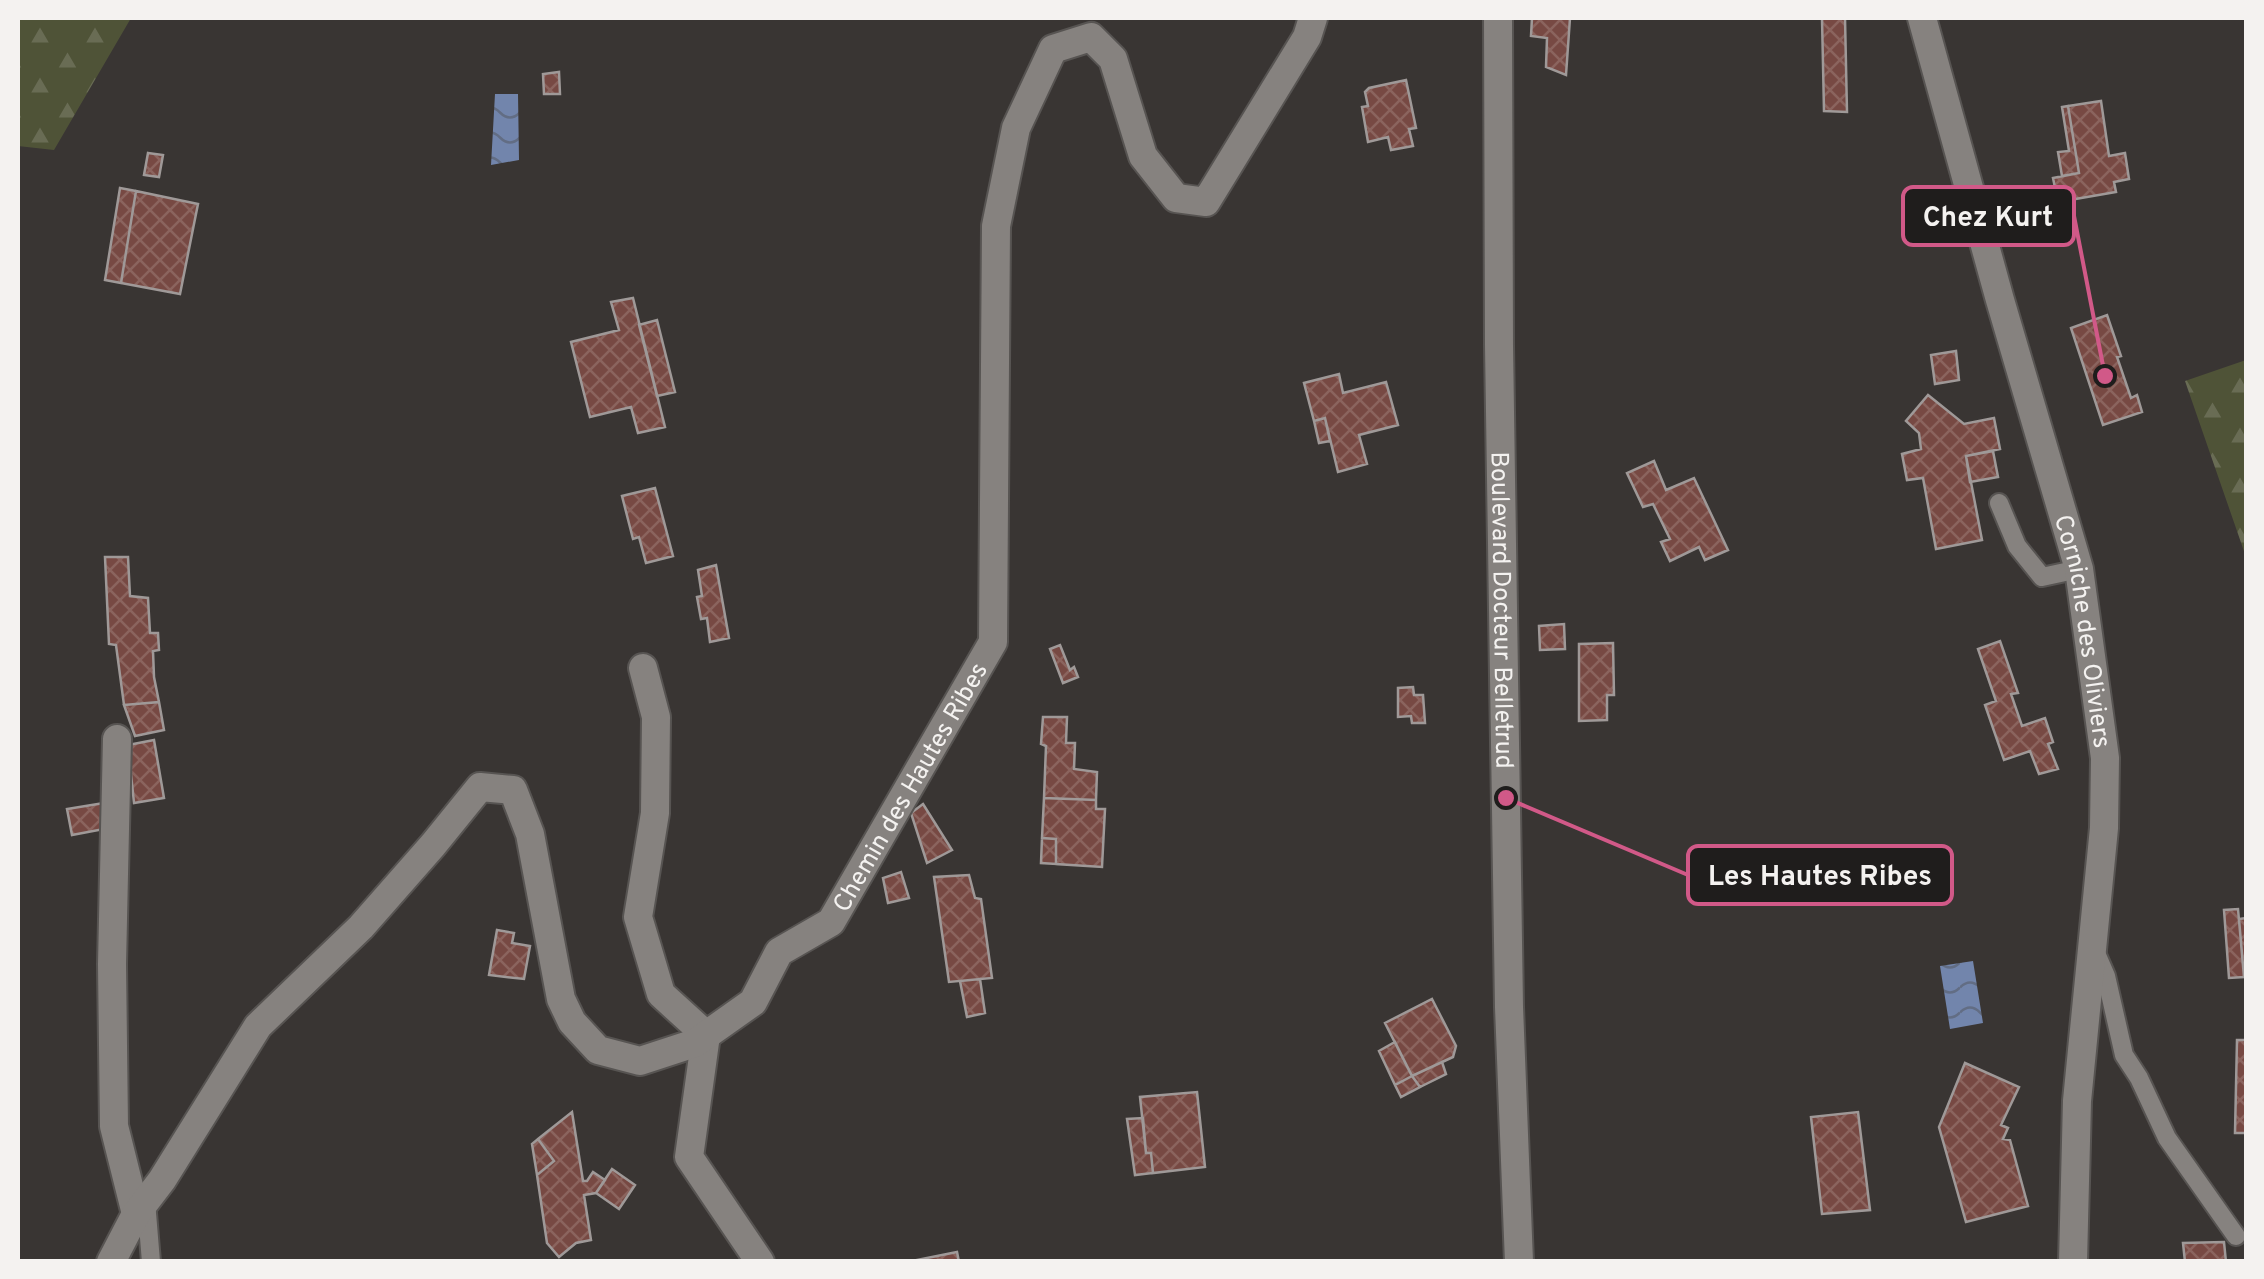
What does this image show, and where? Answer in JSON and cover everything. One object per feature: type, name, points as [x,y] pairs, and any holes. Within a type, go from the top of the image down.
[{"type":"street","name":"Chemin des Hautes Ribes","points":[[111,1262],[141,1207],[258,1026],[360,928],[480,787],[513,790],[530,834],[561,999],[572,1022],[598,1050],[640,1061],[695,1043],[753,1002],[779,952],[831,922],[993,642],[996,226],[1016,128],[1053,49],[1091,36],[1113,59],[1143,156],[1176,198],[1206,202],[1307,37],[1313,18]]},
{"type":"street","name":"Boulevard Docteur Belletrud","points":[[1498,18],[1509,1008],[1519,1262]]},
{"type":"street","name":"Corniche des Oliviers","points":[[1922,18],[2079,569],[2105,758],[2104,828],[2077,1102],[2072,1262]]},
{"type":"street","points":[[643,668],[656,717],[655,814],[638,917],[661,994],[706,1035],[689,1157],[760,1262]]},
{"type":"street","points":[[116,739],[114,1126],[141,1207]]},
{"type":"lane","points":[[1999,503],[2018,546],[2042,576],[2079,569]]},
{"type":"lane","points":[[2092,944],[2106,976],[2124,1055],[2167,1138],[2236,1236]]},
{"type":"lane","points":[[141,1207],[150,1262]]},
{"type":"green space","points":[[18,18],[131,18],[54,150],[18,146]]},
{"type":"green space","points":[[2246,360],[2246,557],[2185,381]]},
{"type":"water","points":[[495,94],[518,94],[519,160],[491,165]]},
{"type":"water","points":[[1973,961],[1983,1023],[1950,1029],[1940,966]]},
{"type":"building","points":[[1532,18],[1570,18],[1566,75],[1546,67],[1547,38],[1531,36]]},
{"type":"building","points":[[1822,18],[1845,18],[1847,112],[1824,111]]},
{"type":"building","points":[[559,72],[560,94],[544,94],[543,74]]},
{"type":"building","points":[[1406,80],[1416,128],[1409,129],[1413,146],[1391,150],[1388,137],[1368,142],[1362,107],[1368,106],[1365,92]]},
{"type":"building","points":[[2101,101],[2109,156],[2125,153],[2129,179],[2114,182],[2116,192],[2058,202],[2053,178],[2079,173],[2068,106]]},
{"type":"building","points":[[2068,106],[2079,173],[2062,176],[2058,152],[2069,151],[2062,107]]},
{"type":"building","points":[[148,153],[163,155],[159,177],[144,175]]},
{"type":"building","points":[[120,188],[136,191],[121,283],[105,280]]},
{"type":"building","points":[[136,191],[198,204],[180,294],[121,283]]},
{"type":"building","points":[[633,298],[665,427],[638,433],[631,407],[590,417],[571,342],[619,330],[611,302]]},
{"type":"building","points":[[2107,315],[2131,398],[2137,395],[2142,412],[2103,425],[2071,328]]},
{"type":"building","points":[[657,320],[675,392],[657,396],[639,325]]},
{"type":"building","points":[[1956,351],[1959,380],[1935,384],[1931,355]]},
{"type":"building","points":[[1339,374],[1343,393],[1386,382],[1398,425],[1359,435],[1367,464],[1338,472],[1325,418],[1314,421],[1304,383]]},
{"type":"building","points":[[1928,395],[1964,424],[1994,418],[2000,449],[1966,456],[1982,540],[1936,549],[1923,478],[1907,480],[1902,454],[1921,449],[1919,433],[1906,421]]},
{"type":"building","points":[[1325,418],[1330,441],[1319,443],[1314,421]]},
{"type":"building","points":[[1993,451],[1998,477],[1970,482],[1966,456]]},
{"type":"building","points":[[1654,461],[1666,490],[1694,478],[1728,550],[1705,560],[1699,547],[1670,561],[1661,542],[1670,539],[1653,504],[1643,507],[1627,473]]},
{"type":"building","points":[[655,488],[673,556],[646,563],[639,537],[633,539],[622,496]]},
{"type":"building","points":[[105,557],[128,557],[130,596],[148,598],[150,633],[158,633],[159,650],[153,651],[159,702],[124,705],[116,645],[109,644]]},
{"type":"building","points":[[716,565],[729,638],[710,642],[707,618],[701,619],[697,597],[702,596],[698,570]]},
{"type":"building","points":[[1564,624],[1565,649],[1540,650],[1539,626]]},
{"type":"building","points":[[2000,641],[2018,693],[2011,694],[2022,726],[2045,718],[2053,742],[2048,744],[2058,769],[2039,774],[2030,751],[2004,760],[1985,705],[1996,701],[1978,649]]},
{"type":"building","points":[[1613,643],[1614,695],[1607,695],[1607,720],[1579,721],[1579,644]]},
{"type":"building","points":[[1060,645],[1070,670],[1074,667],[1078,677],[1063,683],[1050,649]]},
{"type":"building","points":[[1413,687],[1414,695],[1423,695],[1425,723],[1412,723],[1411,716],[1398,717],[1398,688]]},
{"type":"building","points":[[159,702],[164,730],[135,736],[124,705]]},
{"type":"building","points":[[1043,717],[1067,717],[1066,743],[1075,743],[1074,769],[1097,772],[1096,800],[1044,798]]},
{"type":"building","points":[[154,740],[164,798],[134,803],[128,745]]},
{"type":"building","points":[[1044,798],[1096,800],[1096,809],[1105,809],[1102,867],[1056,864],[1056,839],[1042,838]]},
{"type":"building","points":[[104,803],[104,829],[72,835],[67,809]]},
{"type":"building","points":[[923,804],[952,850],[927,863],[911,813]]},
{"type":"building","points":[[1042,838],[1056,839],[1056,864],[1041,863]]},
{"type":"building","points":[[901,872],[909,898],[888,903],[883,878]]},
{"type":"building","points":[[969,875],[975,898],[981,899],[992,978],[949,982],[934,877]]},
{"type":"building","points":[[2238,909],[2244,977],[2229,978],[2224,910]]},
{"type":"building","points":[[2246,918],[2246,977],[2244,977],[2239,919]]},
{"type":"building","points":[[497,930],[514,933],[512,943],[530,946],[524,979],[489,975]]},
{"type":"building","points":[[980,979],[985,1013],[967,1017],[960,981]]},
{"type":"building","points":[[1432,999],[1456,1046],[1453,1057],[1412,1076],[1385,1023]]},
{"type":"building","points":[[2237,1040],[2246,1040],[2246,1133],[2235,1133]]},
{"type":"building","points":[[1395,1042],[1412,1076],[1395,1085],[1379,1051]]},
{"type":"building","points":[[1442,1062],[1446,1074],[1420,1087],[1412,1076]]},
{"type":"building","points":[[1965,1063],[2019,1087],[2001,1125],[2008,1128],[2003,1139],[2010,1140],[2028,1206],[1966,1222],[1939,1127]]},
{"type":"building","points":[[1412,1076],[1420,1087],[1401,1097],[1395,1085]]},
{"type":"building","points":[[1197,1092],[1205,1167],[1153,1173],[1151,1153],[1146,1153],[1140,1097]]},
{"type":"building","points":[[572,1112],[583,1181],[593,1172],[605,1180],[596,1193],[584,1195],[591,1240],[576,1243],[559,1257],[547,1243],[537,1175],[554,1161],[538,1139]]},
{"type":"building","points":[[1858,1112],[1870,1210],[1822,1214],[1811,1117]]},
{"type":"building","points":[[1143,1118],[1146,1153],[1151,1153],[1153,1173],[1135,1175],[1127,1119]]},
{"type":"building","points":[[538,1139],[554,1161],[537,1175],[532,1144]]},
{"type":"building","points":[[612,1169],[635,1185],[619,1209],[596,1193]]},
{"type":"building","points":[[2224,1242],[2226,1262],[2185,1262],[2183,1243]]},
{"type":"building","points":[[957,1252],[959,1262],[907,1262]]},
{"type":"place","name":"Chez Kurt","points":[[2105,376]]},
{"type":"place","name":"Les Hautes Ribes","points":[[1506,798]]}]
